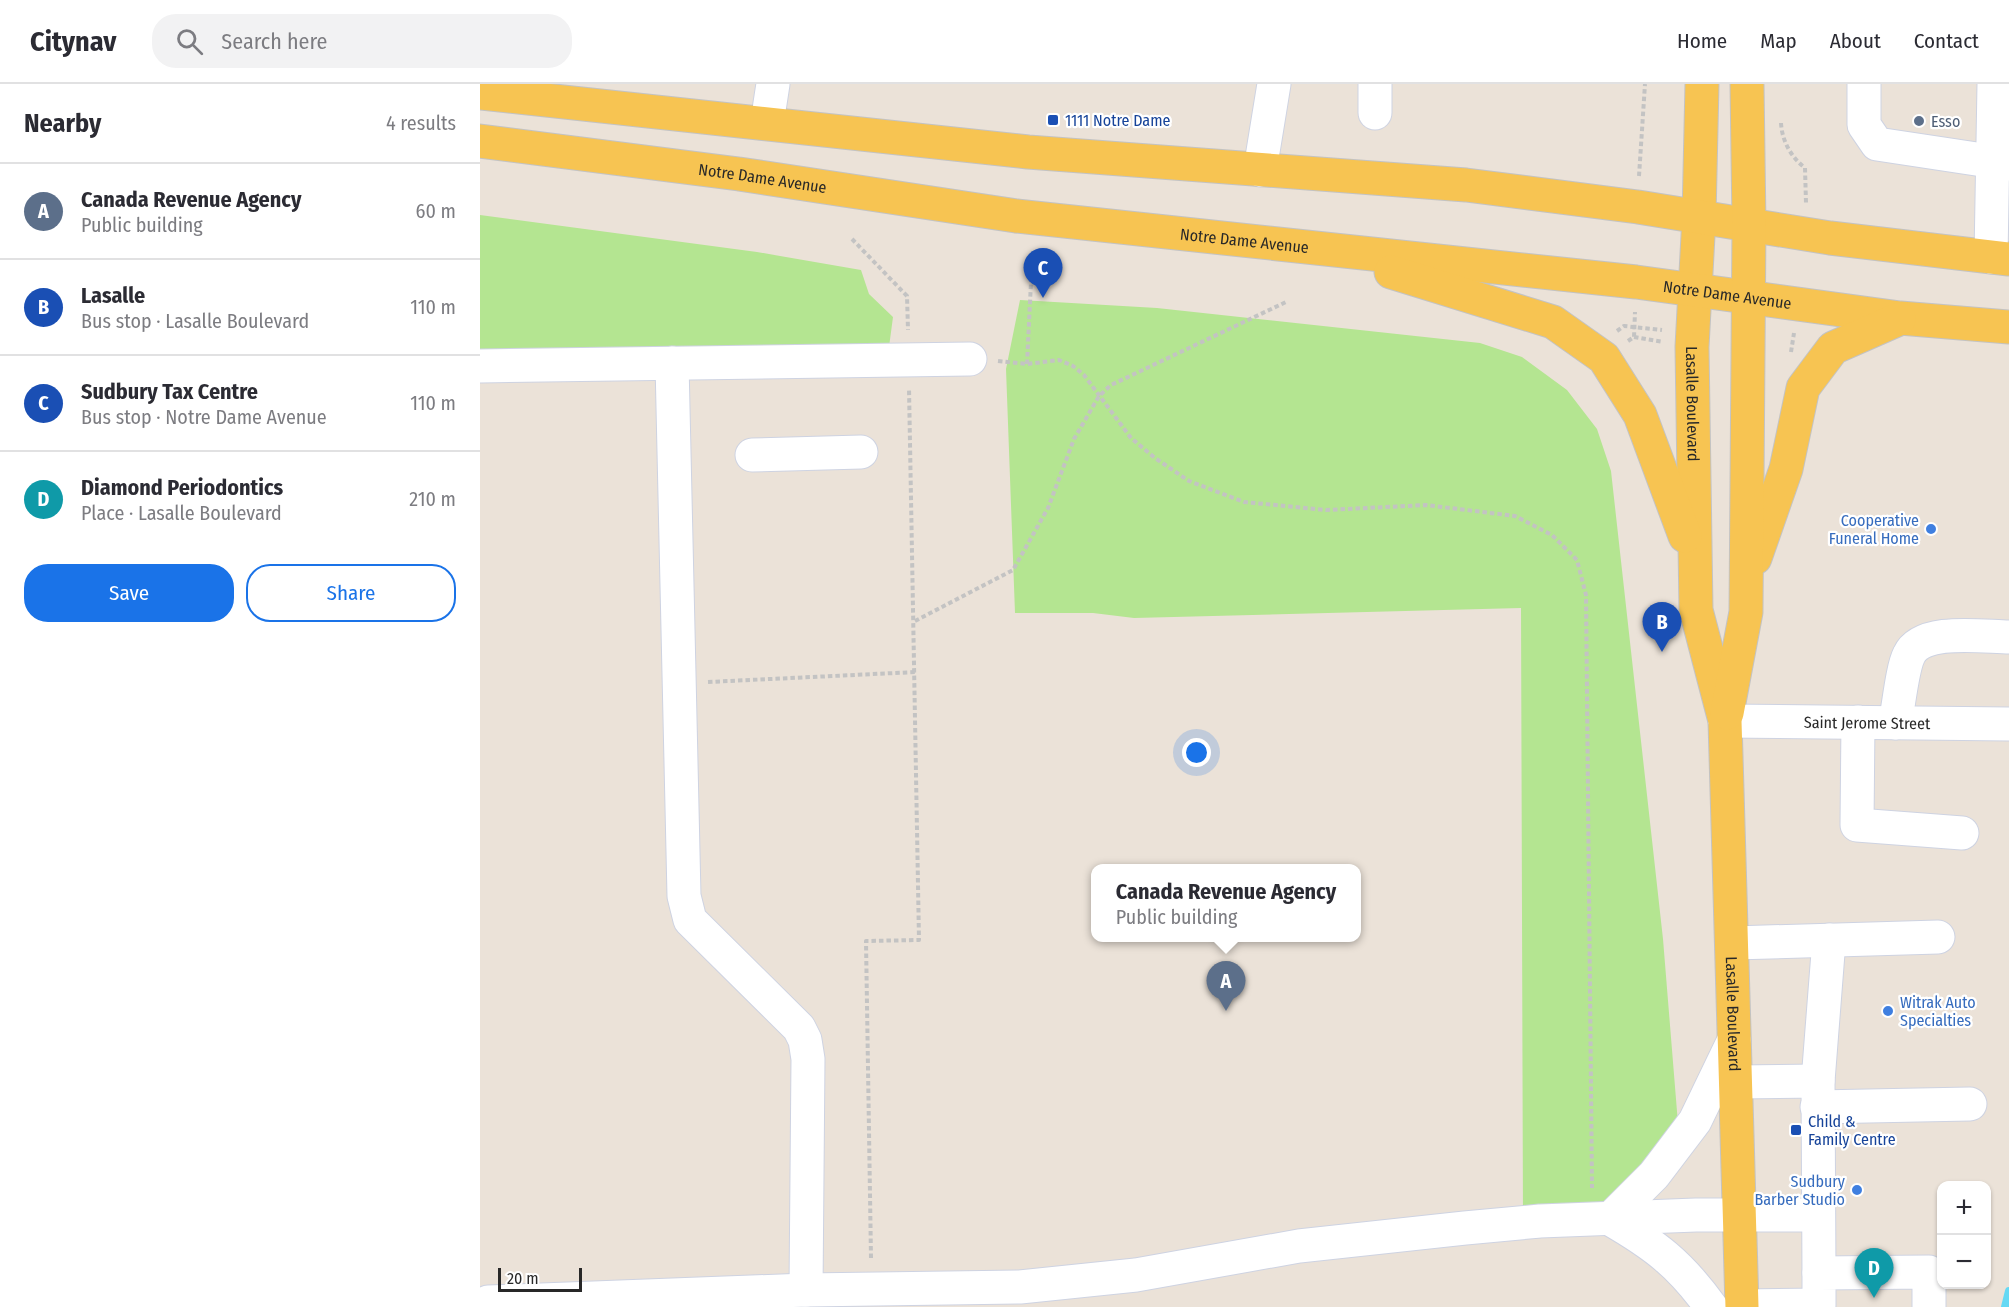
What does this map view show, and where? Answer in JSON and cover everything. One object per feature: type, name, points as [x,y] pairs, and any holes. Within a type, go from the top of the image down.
[{"type":"main road","name":"Lasalle Boulevard","points":[[1702,84],[1699,217],[1692,347],[1696,610],[1725,721],[1742,1216],[1742,1307]]},
{"type":"main road","name":"Lasalle Boulevard","points":[[1725,721],[1746,612],[1749,225],[1747,84]]},
{"type":"main road","points":[[480,93],[1028,152],[1466,185],[1699,217],[1830,238],[2000,258]]},
{"type":"main road","name":"Notre Dame Avenue","points":[[480,141],[739,174],[1016,216],[1694,289],[1900,318],[2009,327]]},
{"type":"main road","points":[[1320,250],[1552,322],[1604,358],[1640,415],[1695,565]]},
{"type":"main road","points":[[1746,582],[1786,469],[1803,388],[1833,348],[1900,318]]},
{"type":"street","points":[[767,123],[773,84]]},
{"type":"street","points":[[1260,170],[1274,84]]},
{"type":"street","points":[[1864,84],[1864,125],[1877,144],[2001,163]]},
{"type":"street","points":[[1994,84],[2001,163],[2000,258]]},
{"type":"street","points":[[480,366],[970,359]]},
{"type":"street","points":[[672,363],[684,896],[690,920],[798,1028],[805,1040],[808,1059],[806,1290]]},
{"type":"street","points":[[752,455],[861,452]]},
{"type":"street","points":[[1895,723],[1909,654],[1922,642],[1937,636],[2009,637]]},
{"type":"street","name":"Saint Jerome Street","points":[[1725,721],[2009,724]]},
{"type":"street","points":[[1858,722],[1857,825],[1962,833]]},
{"type":"street","points":[[1733,943],[1938,937]]},
{"type":"street","points":[[1742,1307],[1819,1306],[1817,1094],[1829,940]]},
{"type":"street","points":[[1601,1219],[1654,1175],[1695,1121],[1736,1035]]},
{"type":"street","points":[[1737,1082],[1817,1094],[1970,1104]]},
{"type":"street","points":[[483,1302],[806,1290],[1020,1287],[1136,1275],[1299,1246],[1465,1228],[1601,1219],[1818,1215]]},
{"type":"street","points":[[1601,1219],[1648,1241],[1684,1270],[1711,1307]]},
{"type":"street","points":[[1820,1273],[1929,1272],[1929,1307]]},
{"type":"path","points":[[852,239],[907,296],[916,672],[919,940],[866,941],[871,1289]]},
{"type":"path","points":[[1027,364],[1031,282]]},
{"type":"path","points":[[915,621],[1013,570],[1048,508],[1074,439],[1099,396],[1111,385],[1286,302]]},
{"type":"path","points":[[970,359],[1027,364],[1059,360],[1073,366],[1084,375],[1131,438],[1155,458],[1189,481],[1244,502],[1326,510],[1426,505],[1515,516],[1552,535],[1577,560],[1586,595],[1601,1219]]},
{"type":"path","points":[[699,682],[916,672]]},
{"type":"green space","points":[[480,215],[757,252],[861,270],[869,294],[893,317],[889,347],[480,355]]},
{"type":"green space","points":[[1020,300],[1157,308],[1480,343],[1522,357],[1567,390],[1597,429],[1611,471],[1663,939],[1679,1136],[1610,1219],[1523,1223],[1521,608],[1134,618],[1093,613],[1015,613],[1006,369]]},
{"type":"waterway","points":[[2005,1307],[2009,1291]]},
{"type":"place","name":"1111 Notre Dame","points":[[1053,120]]},
{"type":"place","name":"Esso","points":[[1919,121]]},
{"type":"place","name":"Sudbury Tax Centre","points":[[1043,298]]},
{"type":"place","name":"Cooperative Funeral Home","points":[[1931,529]]},
{"type":"place","name":"Lasalle","points":[[1662,652]]},
{"type":"place","name":"Canada Revenue Agency","points":[[1226,1011]]},
{"type":"place","name":"Witrak Auto Specialties","points":[[1888,1011]]},
{"type":"place","name":"Child & Family Centre","points":[[1796,1130]]},
{"type":"place","name":"Sudbury Barber Studio","points":[[1857,1190]]},
{"type":"place","name":"Diamond Periodontics","points":[[1874,1298]]}]
